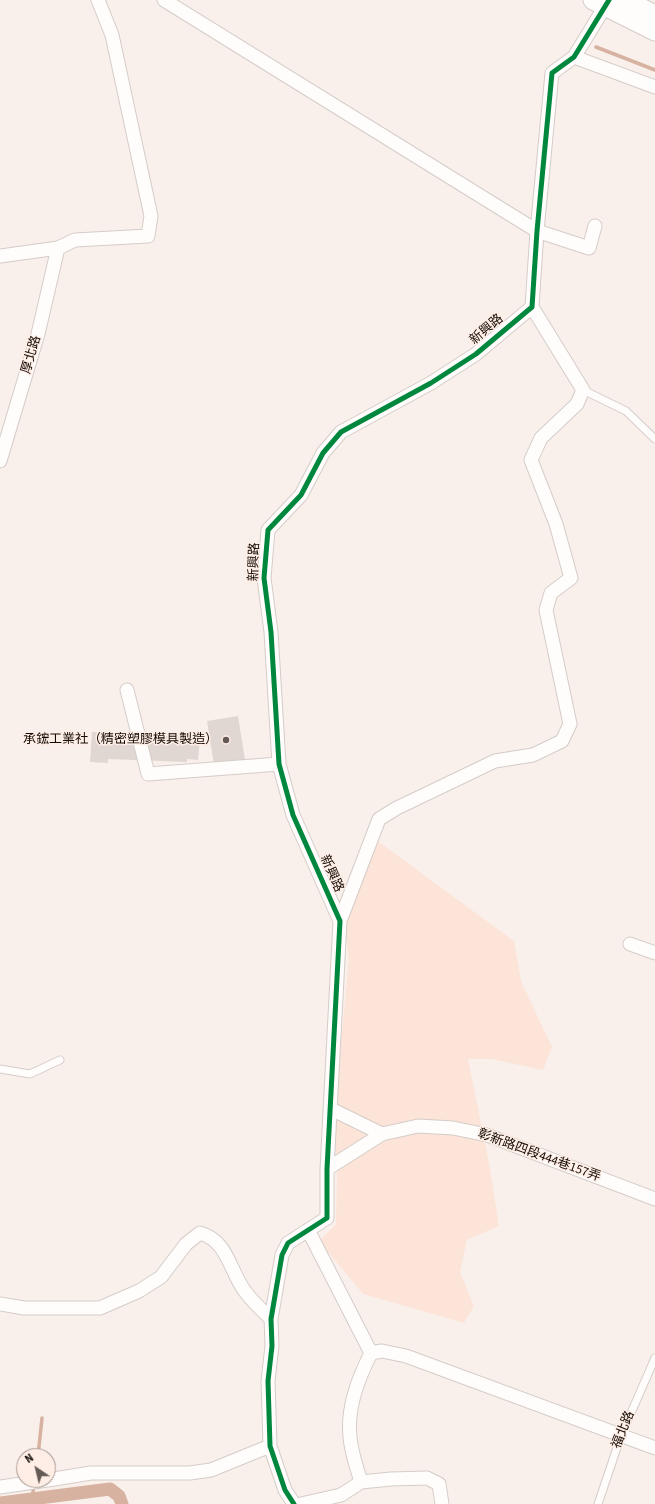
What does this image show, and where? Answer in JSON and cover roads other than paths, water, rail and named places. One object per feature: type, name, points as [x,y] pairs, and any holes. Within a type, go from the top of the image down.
[{"type":"street","points":[[0,256],[58,248],[75,240],[148,236],[151,216],[112,35],[98,0]]},
{"type":"street","points":[[164,0],[537,231],[589,248],[595,226]]},
{"type":"street","points":[[625,0],[655,15]]},
{"type":"street","points":[[340,921],[379,819],[397,808],[494,761],[533,755],[562,741],[570,724],[546,610],[551,593],[571,578],[556,524],[531,460],[541,438],[577,404],[583,390],[532,307],[537,231],[552,73],[574,57],[603,2],[655,31]]},
{"type":"street","points":[[574,57],[655,87]]},
{"type":"street","name":"厚北路","points":[[0,461],[38,334],[58,248]]},
{"type":"street","name":"新興路","points":[[308,1230],[327,1218],[327,1169],[340,921],[292,815],[279,764],[271,632],[264,578],[268,530],[301,495],[323,453],[341,432],[431,382],[476,354],[532,307]]},
{"type":"street","points":[[127,690],[148,774],[279,764]]},
{"type":"street","points":[[630,944],[655,953]]},
{"type":"street","points":[[331,1109],[382,1134]]},
{"type":"street","name":"彰新路四段444巷157弄","points":[[327,1169],[382,1134],[418,1126],[453,1128],[488,1135],[655,1199]]},
{"type":"street","points":[[294,1504],[285,1490],[270,1446],[268,1381],[272,1346],[271,1319],[282,1255],[288,1243],[308,1230],[371,1353]]},
{"type":"street","points":[[0,1304],[24,1308],[100,1308],[139,1291],[161,1277],[186,1244],[200,1233],[209,1236],[222,1248],[246,1293],[271,1319]]},
{"type":"street","points":[[371,1353],[382,1351],[406,1356],[655,1448]]},
{"type":"street","points":[[361,1482],[350,1437],[350,1412],[358,1379],[371,1353]]},
{"type":"street","points":[[56,1479],[91,1473],[190,1473],[210,1470],[270,1446]]},
{"type":"street","points":[[301,1504],[341,1495],[361,1482],[427,1478],[439,1484],[442,1504]]},
{"type":"street","points":[[0,1487],[16,1485]]},
{"type":"lane","points":[[583,390],[626,411],[655,439]]},
{"type":"lane","points":[[0,1069],[30,1074],[60,1060]]},
{"type":"lane","name":"福北路","points":[[598,1504],[621,1436],[655,1358]]},
{"type":"waterway","points":[[596,47],[655,70]]},
{"type":"waterway","points":[[39,1448],[42,1418]]},
{"type":"waterway","points":[[32,1499],[34,1488]]},
{"type":"waterway","points":[[0,1503],[110,1489],[119,1496],[122,1504]]},
{"type":"place","name":"承鋐工業社（精密塑膠模具製造）","points":[[226,740]]}]
